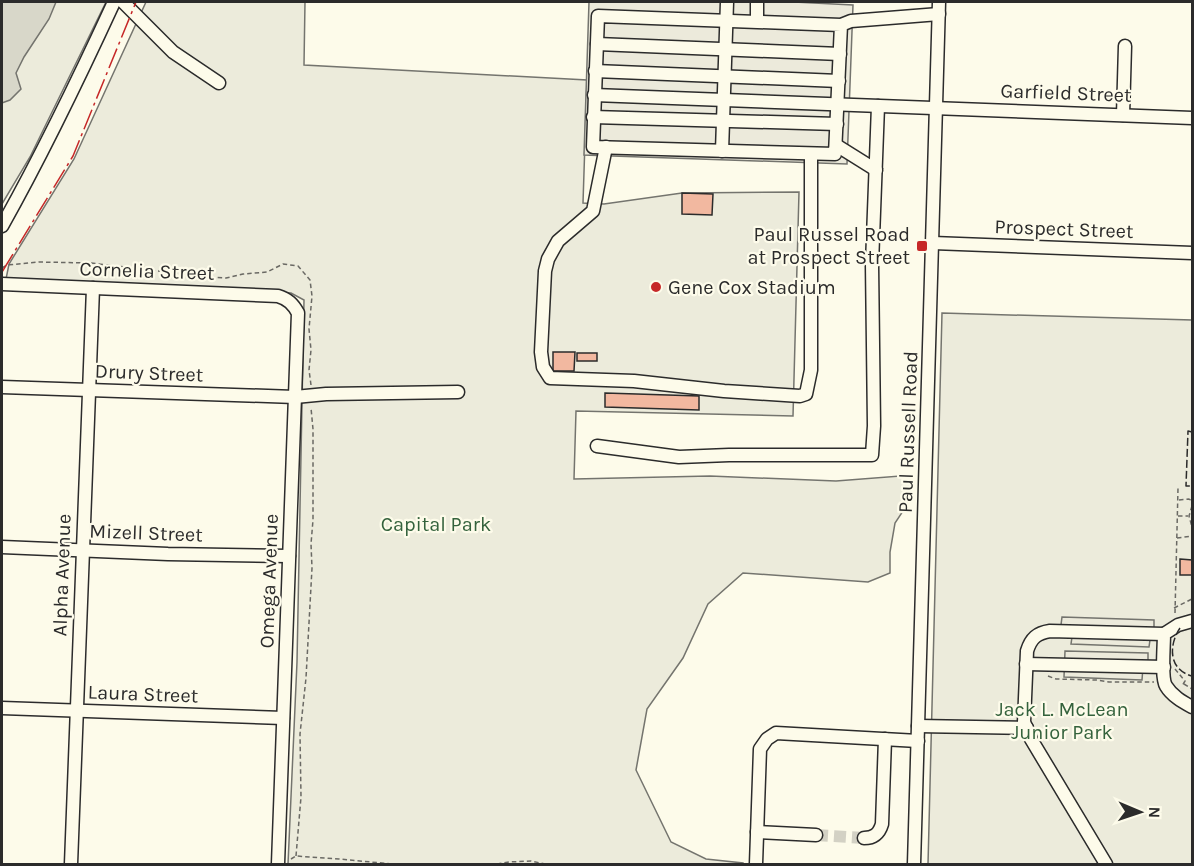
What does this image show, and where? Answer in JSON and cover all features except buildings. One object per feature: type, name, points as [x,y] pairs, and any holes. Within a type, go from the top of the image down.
[{"type":"street","points":[[2,226],[79,78],[114,2]]},
{"type":"street","points":[[123,2],[173,52],[219,83]]},
{"type":"street","points":[[722,151],[727,2]]},
{"type":"street","points":[[756,21],[757,2]]},
{"type":"street","points":[[841,25],[835,154],[593,147],[598,16],[841,25],[851,21],[939,8]]},
{"type":"street","name":"Paul Russell Road","points":[[914,864],[939,8]]},
{"type":"street","points":[[597,44],[840,54]]},
{"type":"street","points":[[1123,115],[1125,45]]},
{"type":"street","points":[[595,71],[839,81]]},
{"type":"street","name":"Garfield Street","points":[[594,95],[1192,118]]},
{"type":"street","points":[[597,446],[678,457],[872,455],[874,426],[872,264],[878,106]]},
{"type":"street","points":[[593,117],[837,124]]},
{"type":"street","points":[[836,145],[876,170]]},
{"type":"street","points":[[606,147],[593,212],[558,242],[548,259],[545,271],[541,352],[543,367],[550,378],[634,381],[724,391],[800,396],[806,394],[811,370],[811,154]]},
{"type":"street","name":"Prospect Street","points":[[933,243],[1192,254]]},
{"type":"street","name":"Cornelia Street","points":[[2,284],[278,296],[289,301]]},
{"type":"street","name":"Alpha Avenue","points":[[71,864],[93,288]]},
{"type":"street","name":"Omega Avenue","points":[[278,864],[298,313],[289,301]]},
{"type":"street","name":"Drury Street","points":[[2,387],[295,397],[458,392]]},
{"type":"street","name":"Mizell Street","points":[[2,547],[289,556]]},
{"type":"street","points":[[1107,864],[1031,740],[1026,728],[1024,722],[1027,651],[1035,636],[1042,632],[1164,634],[1178,625],[1192,621]]},
{"type":"street","points":[[1164,634],[1169,667],[1163,679],[1166,687],[1192,707]]},
{"type":"street","points":[[1026,664],[1169,667]]},
{"type":"street","name":"Laura Street","points":[[2,708],[283,718]]},
{"type":"street","points":[[918,726],[1026,728]]},
{"type":"street","points":[[756,864],[760,749],[767,739],[776,733],[918,741]]},
{"type":"street","points":[[864,838],[877,834],[882,824],[885,739]]},
{"type":"street","points":[[757,832],[816,835]]},
{"type":"path","points":[[2,268],[7,265],[39,262],[91,263],[208,278],[226,278],[267,272],[283,264],[297,266],[310,280],[312,296],[309,370],[313,429],[312,568],[306,678],[300,734],[300,797],[296,856],[392,864]]},
{"type":"path","points":[[1178,488],[1174,608],[1192,599]]},
{"type":"path","points":[[1178,500],[1192,501]]},
{"type":"path","points":[[1192,506],[1189,516],[1192,526]]},
{"type":"path","points":[[1177,516],[1189,516]]},
{"type":"path","points":[[1177,538],[1192,536]]},
{"type":"path","points":[[1169,667],[1185,681],[1184,684],[1192,689]]},
{"type":"path","points":[[1047,675],[1056,679],[1158,682]]},
{"type":"path","points":[[1175,696],[1184,684]]},
{"type":"path","points":[[1001,717],[1007,715],[1015,706]]},
{"type":"path","points":[[497,864],[531,861],[545,864],[568,864]]},
{"type":"path","points":[[422,864],[431,864]]},
{"type":"green space","points":[[2,2],[106,2],[30,157],[2,204]]},
{"type":"green space","name":"Capital Park","points":[[146,2],[305,2],[304,65],[587,80],[583,203],[604,204],[682,193],[799,192],[793,416],[576,411],[574,479],[710,476],[836,481],[913,475],[907,505],[895,523],[890,552],[890,573],[868,582],[743,573],[708,604],[683,658],[647,709],[636,770],[671,842],[706,859],[743,864],[288,864],[297,662],[304,300],[291,293],[6,279],[9,264],[74,159]]},
{"type":"green space","name":"Jack L. McLean Junior Park","points":[[942,313],[1192,320],[1192,864],[928,864]]},
{"type":"shaded area","points":[[2,2],[56,2],[49,19],[16,73],[21,89],[10,100],[2,103]]},
{"type":"shaded area","points":[[589,2],[794,2],[853,5],[847,164],[584,155]]},
{"type":"shaded area","points":[[1062,617],[1154,620],[1154,629],[1149,647],[1071,644],[1072,637],[1061,625]]},
{"type":"shaded area","points":[[1065,651],[1148,653],[1148,667],[1143,667],[1142,680],[1064,677]]},
{"type":"tunnel","points":[[816,835],[864,838]]},
{"type":"fence","points":[[1192,432],[1188,431],[1186,486],[1192,486]]},
{"type":"fence","points":[[1180,628],[1174,642],[1173,656],[1179,668],[1192,676]]},
{"type":"power","points":[[2,272],[73,156],[136,2]]},
{"type":"place","name":"Paul Russel Road at Prospect Street","points":[[922,246]]},
{"type":"place","name":"Gene Cox Stadium","points":[[656,287]]}]
